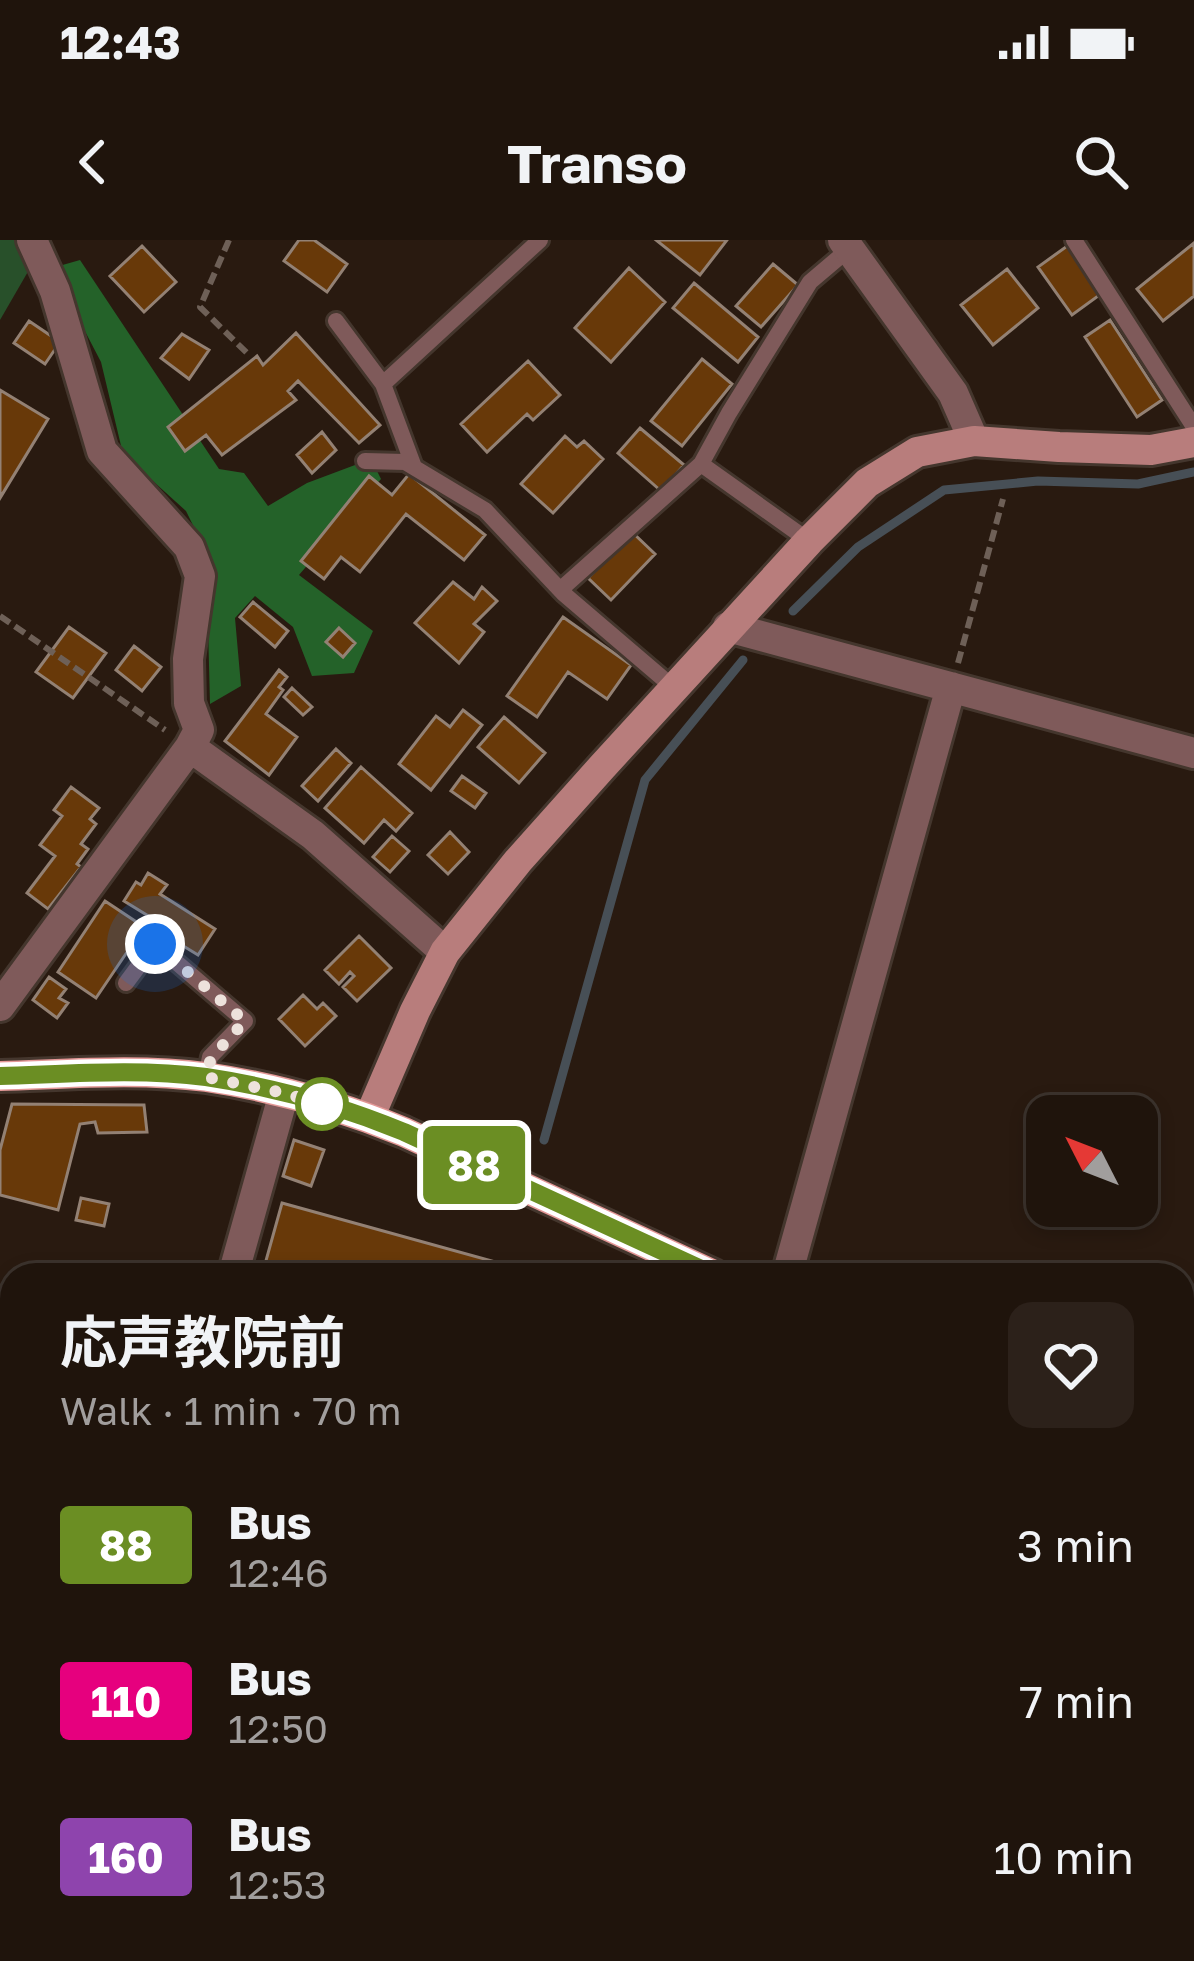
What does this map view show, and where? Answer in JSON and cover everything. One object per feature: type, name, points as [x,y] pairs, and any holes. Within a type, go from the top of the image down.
[{"type":"main road","points":[[0,1076],[98,1072],[206,1077],[284,1093],[369,1118],[688,1263]]},
{"type":"street","points":[[0,1006],[199,730],[189,703],[188,659],[200,576],[189,547],[101,451],[55,292],[32,240]]},
{"type":"street","points":[[846,244],[953,393],[974,441]]},
{"type":"street","points":[[369,1118],[445,952],[518,861],[728,627],[867,483],[917,452],[974,441],[1151,450],[1194,442]]},
{"type":"street","points":[[728,627],[1194,753]]},
{"type":"street","points":[[790,1263],[951,687]]},
{"type":"street","points":[[190,747],[313,835],[445,952]]},
{"type":"street","points":[[236,1263],[284,1093]]},
{"type":"lane","points":[[383,384],[540,240]]},
{"type":"lane","points":[[1074,240],[1194,427]]},
{"type":"lane","points":[[560,590],[701,464],[810,283],[846,244]]},
{"type":"lane","points":[[336,320],[383,384],[413,467]]},
{"type":"lane","points":[[365,461],[405,462],[484,510],[560,590],[674,688]]},
{"type":"lane","points":[[701,464],[809,541]]},
{"type":"lane","points":[[126,983],[155,944],[245,1021],[211,1058],[206,1077]]},
{"type":"path","points":[[229,240],[200,307],[248,354]]},
{"type":"path","points":[[951,687],[1003,499]]},
{"type":"path","points":[[0,616],[190,747]]},
{"type":"green space","points":[[0,240],[24,240],[37,256],[0,320]]},
{"type":"green space","points":[[80,260],[219,469],[244,473],[268,506],[307,483],[371,459],[381,479],[299,575],[373,631],[354,673],[312,676],[293,627],[255,596],[235,618],[241,686],[210,704],[208,627],[213,566],[186,511],[123,454],[101,362],[52,268]]},
{"type":"building","points":[[299,240],[314,240],[347,264],[327,292],[284,261]]},
{"type":"building","points":[[656,240],[727,240],[700,275]]},
{"type":"building","points":[[1194,243],[1194,296],[1163,321],[1137,289]]},
{"type":"building","points":[[1070,244],[1105,291],[1072,315],[1038,267]]},
{"type":"building","points":[[142,246],[176,282],[144,312],[110,276]]},
{"type":"building","points":[[773,264],[798,285],[761,327],[736,306]]},
{"type":"building","points":[[629,268],[665,302],[611,362],[575,328]]},
{"type":"building","points":[[1007,269],[1038,308],[993,345],[961,305]]},
{"type":"building","points":[[694,283],[758,337],[738,362],[673,308]]},
{"type":"building","points":[[1110,320],[1162,400],[1137,417],[1085,337]]},
{"type":"building","points":[[29,321],[60,342],[45,364],[14,343]]},
{"type":"building","points":[[296,333],[380,425],[359,443],[298,381],[288,391],[296,400],[222,455],[206,435],[185,451],[168,427],[257,356],[263,365]]},
{"type":"building","points":[[182,334],[209,350],[189,379],[161,358]]},
{"type":"building","points":[[702,359],[732,384],[682,446],[651,421]]},
{"type":"building","points":[[528,361],[560,395],[533,420],[527,414],[487,452],[461,424]]},
{"type":"building","points":[[0,390],[48,419],[0,498]]},
{"type":"building","points":[[640,428],[684,465],[661,491],[618,453]]},
{"type":"building","points":[[322,432],[336,450],[312,473],[297,455]]},
{"type":"building","points":[[565,436],[577,447],[584,441],[603,459],[553,513],[521,484]]},
{"type":"building","points":[[409,474],[485,535],[464,560],[406,514],[360,572],[341,557],[324,579],[301,561],[369,476],[392,495]]},
{"type":"building","points":[[632,532],[655,554],[611,600],[588,578]]},
{"type":"building","points":[[453,582],[474,599],[482,587],[497,601],[474,624],[484,632],[459,663],[415,623]]},
{"type":"building","points":[[253,602],[288,631],[275,647],[240,617]]},
{"type":"building","points":[[563,617],[631,665],[607,699],[568,672],[537,717],[507,696]]},
{"type":"building","points":[[69,627],[106,653],[73,698],[36,672]]},
{"type":"building","points":[[339,628],[355,643],[343,657],[326,642]]},
{"type":"building","points":[[134,646],[161,667],[142,691],[116,670]]},
{"type":"building","points":[[279,670],[287,677],[266,714],[297,737],[269,775],[225,741]]},
{"type":"building","points":[[292,688],[312,707],[303,715],[284,697]]},
{"type":"building","points":[[463,710],[482,725],[431,790],[399,764],[436,716],[450,727]]},
{"type":"building","points":[[504,717],[545,753],[519,783],[478,747]]},
{"type":"building","points":[[336,749],[351,763],[318,801],[302,786]]},
{"type":"building","points":[[361,767],[412,813],[396,831],[384,820],[364,843],[325,808]]},
{"type":"building","points":[[462,776],[486,793],[475,808],[451,791]]},
{"type":"building","points":[[71,787],[99,808],[90,819],[96,824],[81,844],[88,849],[77,864],[81,867],[48,909],[27,893],[55,856],[40,845],[62,816],[54,810]]},
{"type":"building","points":[[450,832],[469,852],[448,874],[428,855]]},
{"type":"building","points":[[392,836],[409,851],[390,872],[373,857]]},
{"type":"building","points":[[148,873],[167,885],[160,894],[215,929],[198,955],[146,923],[150,917],[124,901]]},
{"type":"building","points":[[105,901],[144,927],[96,998],[58,972]]},
{"type":"building","points":[[359,936],[391,968],[357,1001],[343,987],[354,976],[350,972],[339,984],[325,970]]},
{"type":"building","points":[[49,977],[66,989],[59,998],[68,1003],[57,1018],[33,1000]]},
{"type":"building","points":[[303,995],[317,1009],[323,1003],[336,1016],[305,1046],[279,1019]]},
{"type":"building","points":[[12,1104],[144,1105],[147,1132],[98,1133],[95,1122],[80,1124],[58,1210],[0,1195],[0,1150]]},
{"type":"building","points":[[294,1140],[324,1150],[311,1186],[283,1176]]},
{"type":"building","points":[[81,1198],[109,1204],[104,1226],[76,1220]]},
{"type":"building","points":[[282,1203],[492,1261],[491,1263],[265,1263]]},
{"type":"waterway","points":[[793,611],[858,547],[944,490],[1038,481],[1138,484],[1194,472]]},
{"type":"waterway","points":[[544,1140],[645,780],[743,660]]},
{"type":"bus line","name":"88","points":[[0,1076],[172,1074],[284,1093],[404,1132],[688,1263]]},
{"type":"route","points":[[155,944],[245,1021],[211,1058],[206,1077],[327,1106],[322,1104]]}]
